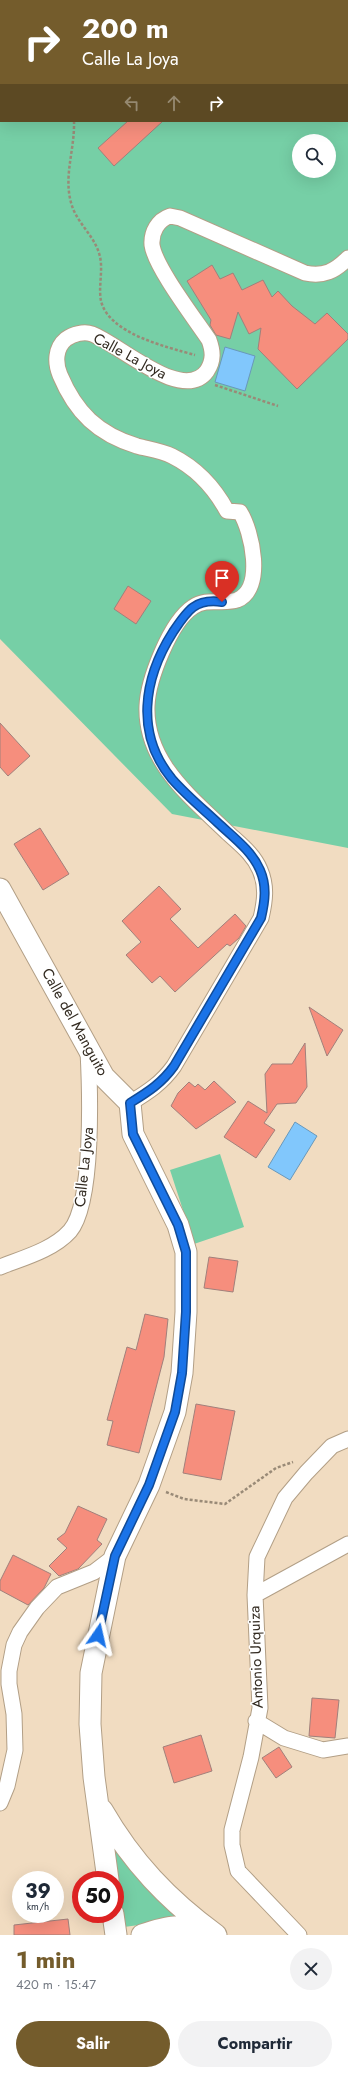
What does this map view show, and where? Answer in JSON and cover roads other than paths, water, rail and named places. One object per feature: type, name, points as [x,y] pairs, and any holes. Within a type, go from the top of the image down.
[{"type":"main road","name":"Calle del Manguito","points":[[0,889],[88,1045],[104,1077],[130,1103]]},
{"type":"main road","points":[[107,1871],[94,1777],[90,1724],[91,1673],[115,1556],[149,1485],[175,1412],[182,1373],[186,1312],[186,1252],[178,1225],[133,1134],[130,1103]]},
{"type":"main road","points":[[94,1777],[100,1808],[129,1853],[162,1890],[216,1935]]},
{"type":"main road","points":[[114,1923],[116,1935]]},
{"type":"main road","points":[[142,1935],[168,1926],[178,1925],[212,1935]]},
{"type":"street","name":"Calle La Joya","points":[[130,1103],[151,1091],[165,1078],[174,1066],[261,918],[264,905],[263,880],[255,860],[183,789],[164,767],[151,739],[147,709],[148,693],[159,658],[169,639],[186,613],[193,606],[202,602],[212,600],[231,602],[245,595],[253,582],[253,556],[242,515],[237,511],[227,511],[214,489],[194,470],[172,456],[126,442],[112,436],[89,421],[78,409],[66,389],[58,370],[57,354],[65,340],[77,334],[91,334],[122,350],[140,363],[179,380],[196,380],[204,375],[212,361],[212,349],[209,340],[162,269],[154,252],[153,238],[161,220],[170,216],[175,216],[312,275],[326,274],[333,271],[348,258]]},
{"type":"street","name":"Calle La Joya","points":[[0,1268],[59,1241],[71,1230],[79,1216],[86,1183],[90,1105],[88,1045]]},
{"type":"street","name":"Antonio Urquiza","points":[[300,1935],[238,1871],[233,1858],[232,1830],[251,1758],[256,1721],[260,1708],[255,1595],[257,1557],[286,1498],[306,1473],[332,1446],[348,1439]]},
{"type":"street","points":[[255,1595],[348,1544]]},
{"type":"street","points":[[0,1803],[7,1786],[15,1750],[14,1714],[9,1684],[9,1671],[14,1645],[20,1632],[32,1614],[57,1587],[94,1572],[115,1556]]},
{"type":"street","points":[[256,1721],[284,1738],[323,1750],[348,1746]]},
{"type":"water","points":[[225,347],[255,356],[245,391],[215,382]]},
{"type":"water","points":[[295,1122],[317,1136],[290,1180],[268,1167]]}]
